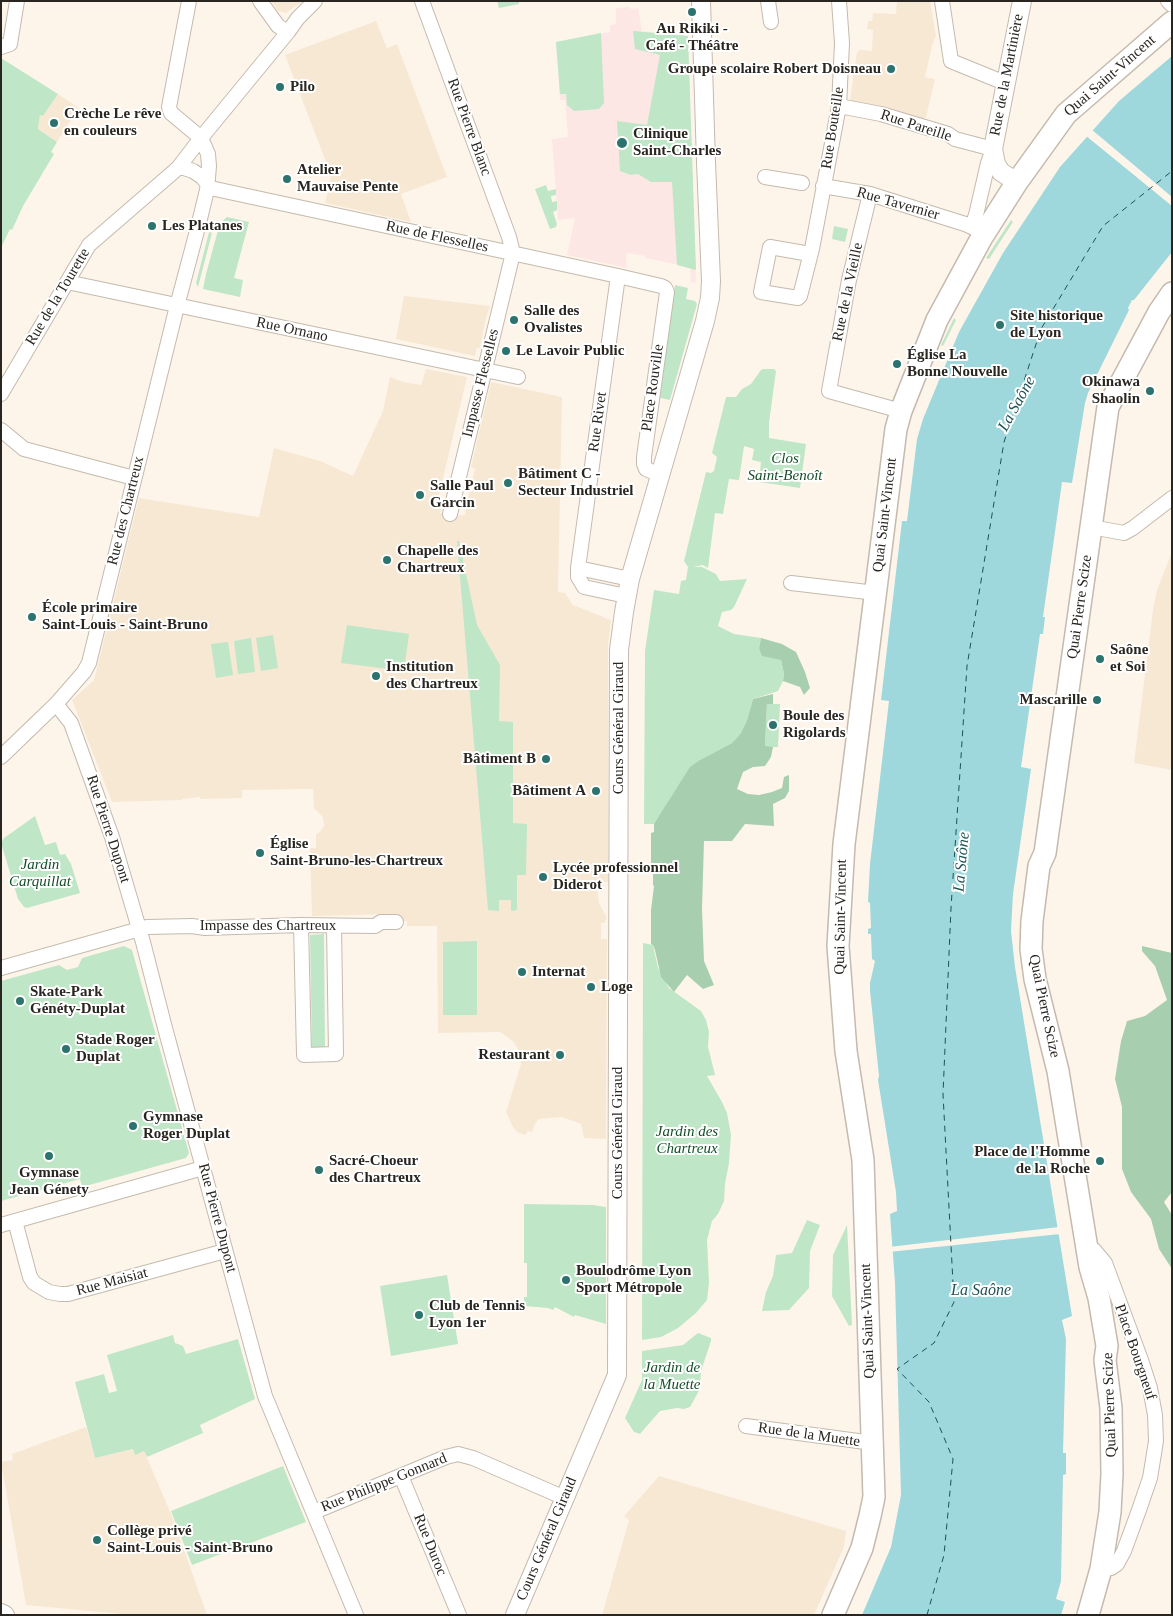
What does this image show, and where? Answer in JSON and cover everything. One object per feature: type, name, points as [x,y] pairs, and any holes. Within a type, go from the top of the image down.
[{"type":"main road","name":"Quai Saint-Vincent","points":[[833,1615],[862,1548],[874,1497],[862,1160],[846,1051],[838,946],[844,844],[896,429],[901,410],[937,320],[978,230],[1017,182],[1066,114],[1172,22]]},
{"type":"main road","name":"Quai Pierre Scize","points":[[1088,1615],[1101,1569],[1110,1503],[1112,1474],[1111,1408],[1105,1360],[1107,1343],[1087,1246],[1058,1071],[1035,979],[1031,949],[1032,921],[1039,866],[1045,848],[1091,527],[1104,422],[1108,406],[1159,312],[1172,293]]},
{"type":"street","points":[[4,46],[10,44],[18,1]]},
{"type":"street","points":[[189,1],[169,107],[171,113],[201,138]]},
{"type":"street","points":[[260,1],[278,26],[288,32]]},
{"type":"street","name":"Rue de la Tourette","points":[[1,394],[94,239],[178,168],[298,18],[315,1]]},
{"type":"street","name":"Rue Pierre Blanc","points":[[422,1],[509,237],[513,253]]},
{"type":"street","name":"Place Rouville","points":[[621,630],[628,587],[710,298],[711,281],[701,1]]},
{"type":"street","points":[[768,1],[771,22]]},
{"type":"street","name":"Rue Bouteille","points":[[810,254],[839,106],[842,43],[839,1]]},
{"type":"street","points":[[942,1],[952,61],[1005,83]]},
{"type":"street","name":"Rue de la Martinière","points":[[993,149],[1022,1]]},
{"type":"street","points":[[1168,1],[1172,5]]},
{"type":"street","name":"Rue Pareille","points":[[839,106],[881,114],[948,134],[955,139],[993,149]]},
{"type":"street","name":"Rue des Chartreux","points":[[1,756],[56,704],[84,672],[89,663],[207,182],[210,166],[209,157],[201,138]]},
{"type":"street","points":[[993,149],[996,164],[1002,172],[1017,182]]},
{"type":"street","name":"Quai Saint-Vincent","points":[[978,230],[976,215],[988,162],[993,149]]},
{"type":"street","name":"Rue de Flesselles","points":[[178,168],[184,168],[202,176],[211,188],[618,276],[661,286],[667,292]]},
{"type":"street","points":[[765,176],[802,183]]},
{"type":"street","name":"Rue Tavernier","points":[[823,186],[870,194],[978,230]]},
{"type":"street","name":"Rue de la Vieille","points":[[870,194],[849,280],[829,391],[901,410]]},
{"type":"street","points":[[770,247],[810,254],[798,298],[763,293],[760,290],[770,247]]},
{"type":"street","name":"Impasse Flesselles","points":[[450,514],[513,253]]},
{"type":"street","name":"Rue Rivet","points":[[618,276],[578,577],[584,587],[628,587]]},
{"type":"street","name":"Rue Ornano","points":[[67,282],[518,377]]},
{"type":"street","name":"Place Rouville","points":[[660,475],[646,469],[644,457],[667,292]]},
{"type":"street","points":[[1,430],[24,449],[134,478]]},
{"type":"street","points":[[1091,527],[1124,533],[1172,498]]},
{"type":"street","points":[[791,583],[876,594]]},
{"type":"street","name":"Cours Général Giraud","points":[[515,1615],[617,1375],[619,650],[621,630]]},
{"type":"street","name":"Rue Pierre Dupont","points":[[56,704],[71,723],[112,837],[139,929],[265,1396],[356,1615]]},
{"type":"street","name":"Impasse des Chartreux","points":[[1,968],[147,927],[375,926],[381,922],[396,922]]},
{"type":"street","points":[[301,925],[304,1055],[336,1054],[334,926]]},
{"type":"street","points":[[1,1225],[203,1168]]},
{"type":"street","name":"Rue Maisiat","points":[[15,1221],[30,1277],[34,1283],[49,1292],[60,1294],[76,1292],[225,1251]]},
{"type":"street","name":"Place Bourgneuf","points":[[1087,1246],[1094,1250],[1105,1263],[1141,1360],[1150,1388],[1155,1414],[1156,1441],[1152,1466],[1142,1502],[1124,1551],[1117,1564],[1111,1568],[1101,1569]]},
{"type":"street","name":"Rue de la Muette","points":[[746,1426],[872,1443]]},
{"type":"street","name":"Rue Philippe Gonnard","points":[[314,1512],[452,1455],[464,1455],[564,1498]]},
{"type":"street","name":"Rue Duroc","points":[[401,1476],[459,1615]]},
{"type":"street","points":[[1,1612],[5,1615]]},
{"type":"shaded area","points":[[271,1],[303,1],[286,13],[278,11]]},
{"type":"shaded area","name":"Groupe scolaire Robert Doisneau","points":[[897,1],[930,1],[936,36],[925,77],[935,79],[926,117],[920,121],[850,101],[857,52],[860,50],[872,51],[873,30],[867,29],[868,21],[872,21],[873,13],[896,14]]},
{"type":"shaded area","name":"Clinique Saint-Charles","points":[[629,7],[631,9],[638,8],[642,31],[688,36],[696,283],[691,282],[690,267],[645,258],[645,256],[628,253],[626,255],[627,268],[567,255],[575,218],[558,220],[552,139],[568,137],[565,100],[560,100],[556,42],[610,32],[610,25],[616,24],[616,8]]},
{"type":"shaded area","points":[[376,21],[387,48],[397,44],[447,177],[401,194],[411,222],[325,203],[331,175],[285,55]]},
{"type":"shaded area","name":"Crèche Le rêve en couleurs","points":[[58,94],[79,108],[57,142],[38,129],[40,115],[43,116]]},
{"type":"shaded area","points":[[404,296],[490,306],[480,348],[477,348],[475,356],[396,339]]},
{"type":"shaded area","points":[[426,369],[467,377],[437,504],[442,506],[440,513],[453,516],[465,515],[467,504],[464,503],[465,497],[468,498],[475,469],[471,467],[491,382],[562,397],[558,592],[565,593],[573,605],[611,620],[608,646],[608,882],[604,882],[604,886],[597,887],[599,903],[607,918],[604,923],[601,923],[601,939],[607,939],[606,1139],[584,1138],[581,1124],[562,1117],[539,1119],[532,1132],[528,1131],[525,1135],[517,1132],[506,1112],[521,1064],[520,1053],[514,1042],[500,1032],[438,1033],[437,926],[407,926],[407,921],[400,921],[399,914],[312,916],[310,848],[316,848],[316,834],[324,826],[323,817],[314,808],[313,789],[242,790],[242,798],[200,799],[200,797],[182,800],[112,802],[72,700],[94,680],[139,498],[259,517],[274,448],[320,461],[353,476],[383,411],[390,377],[403,382],[421,385]]},
{"type":"shaded area","points":[[1172,552],[1172,770],[1134,763],[1153,609],[1157,590]]},
{"type":"shaded area","name":"Collège privé Saint-Louis - Saint-Bruno","points":[[86,1427],[95,1458],[134,1449],[144,1451],[172,1516],[207,1615],[132,1615],[26,1605],[1,1462],[13,1460],[12,1454]]},
{"type":"shaded area","points":[[659,1476],[846,1531],[844,1547],[814,1615],[602,1615],[629,1520],[624,1516]]},
{"type":"green space","points":[[497,1],[519,1],[519,4],[499,8]]},
{"type":"green space","points":[[633,31],[688,36],[696,270],[677,265],[672,182],[651,182],[638,174],[631,175],[620,171],[617,121],[647,125],[660,55],[635,49]]},
{"type":"green space","points":[[601,33],[604,103],[599,109],[574,111],[567,105],[566,94],[560,94],[556,42]]},
{"type":"green space","points":[[1,58],[58,94],[43,116],[40,115],[38,129],[57,142],[51,152],[54,154],[1,248]]},
{"type":"green space","points":[[546,185],[548,191],[556,189],[556,195],[551,196],[552,202],[557,201],[557,210],[553,212],[557,224],[556,227],[550,229],[535,189]]},
{"type":"green space","points":[[227,217],[249,222],[234,278],[243,280],[240,297],[203,289],[220,223]]},
{"type":"green space","points":[[1011,220],[1013,222],[989,259],[986,258]]},
{"type":"green space","points":[[834,226],[848,229],[845,242],[832,239]]},
{"type":"green space","points":[[209,232],[212,233],[198,287],[196,283]]},
{"type":"green space","points":[[675,285],[688,288],[686,299],[695,301],[697,304],[670,400],[660,398]]},
{"type":"green space","points":[[954,318],[956,320],[943,346],[941,345]]},
{"type":"green space","name":"Clos Saint-Benoît","points":[[763,369],[774,369],[776,371],[769,423],[769,438],[806,444],[800,488],[759,482],[761,462],[752,460],[754,449],[744,446],[739,480],[729,479],[723,514],[715,513],[708,568],[703,565],[693,567],[702,567],[716,574],[720,581],[747,579],[734,607],[731,610],[722,612],[718,626],[734,634],[761,638],[759,648],[781,660],[784,674],[783,681],[778,691],[753,699],[741,733],[732,743],[700,760],[654,824],[644,824],[645,651],[654,590],[679,594],[681,581],[686,580],[688,567],[684,561],[706,472],[711,473],[714,471],[717,457],[712,453],[726,397],[736,397],[742,389],[751,384]]},
{"type":"green space","points":[[457,541],[459,541],[477,625],[500,665],[499,721],[513,722],[513,823],[527,824],[526,875],[517,875],[517,910],[511,911],[511,900],[499,900],[499,911],[488,910]]},
{"type":"green space","points":[[347,625],[409,634],[404,671],[341,663]]},
{"type":"green space","points":[[273,635],[278,668],[261,671],[256,638]]},
{"type":"green space","points":[[251,638],[255,672],[238,674],[234,641]]},
{"type":"green space","points":[[761,638],[782,644],[796,652],[810,688],[804,695],[800,687],[783,681],[784,674],[781,660],[762,656],[759,648]]},
{"type":"green space","points":[[228,642],[233,675],[216,678],[211,644]]},
{"type":"green space","points":[[773,694],[773,704],[767,704],[765,746],[773,747],[771,757],[765,766],[753,767],[743,772],[737,789],[748,794],[759,795],[772,792],[782,788],[784,777],[789,775],[789,791],[785,798],[773,804],[774,826],[745,824],[732,841],[704,841],[702,909],[704,961],[714,985],[703,989],[687,975],[674,992],[661,977],[655,950],[651,944],[651,910],[654,886],[653,868],[651,867],[651,833],[654,832],[654,824],[690,767],[732,743],[741,733],[753,699]]},
{"type":"green space","name":"Boule des Rigolards","points":[[767,704],[780,704],[778,747],[765,747]]},
{"type":"green space","name":"Jardin Carquillat","points":[[35,816],[45,845],[56,842],[60,855],[65,854],[71,864],[80,893],[27,908],[18,899],[1,843],[4,838]]},
{"type":"green space","points":[[324,934],[325,1047],[312,1047],[310,935]]},
{"type":"green space","points":[[477,941],[477,1015],[443,1015],[443,942]]},
{"type":"green space","name":"Jardin des Chartreux","points":[[643,943],[653,945],[658,968],[669,988],[701,1011],[706,1020],[709,1032],[708,1047],[715,1075],[707,1076],[727,1113],[731,1135],[724,1201],[718,1214],[712,1221],[707,1240],[709,1283],[707,1300],[696,1313],[678,1328],[661,1337],[642,1340]]},
{"type":"green space","name":"Stade Roger Duplat","points":[[124,946],[132,950],[189,1153],[186,1158],[82,1187],[80,1179],[1,1201],[1,981],[59,965],[67,970],[78,967],[82,958]]},
{"type":"green space","points":[[1142,946],[1172,953],[1172,1192],[1164,1202],[1172,1215],[1172,1269],[1159,1249],[1151,1219],[1131,1192],[1122,1169],[1122,1107],[1115,1079],[1121,1041],[1127,1021],[1145,1016],[1167,1000],[1155,966],[1142,951]]},
{"type":"green space","name":"Boulodrôme Lyon Sport Métropole","points":[[524,1204],[593,1205],[606,1207],[606,1324],[575,1315],[574,1317],[555,1307],[553,1310],[524,1306],[524,1297],[527,1297],[527,1263],[524,1263]]},
{"type":"green space","points":[[807,1220],[820,1225],[810,1251],[809,1288],[789,1310],[762,1311],[766,1292],[773,1276],[776,1255],[792,1253]]},
{"type":"green space","points":[[847,1225],[852,1325],[849,1326],[832,1296],[833,1255]]},
{"type":"green space","name":"Club de Tennis Lyon 1er","points":[[447,1275],[458,1344],[391,1356],[380,1286]]},
{"type":"green space","name":"Jardin de la Muette","points":[[698,1333],[711,1338],[711,1341],[701,1371],[700,1389],[690,1407],[660,1411],[640,1434],[634,1432],[625,1418],[642,1380],[642,1351],[683,1345]]},
{"type":"green space","points":[[173,1335],[175,1343],[183,1346],[186,1354],[238,1339],[255,1399],[200,1425],[203,1433],[147,1457],[144,1451],[135,1455],[133,1449],[95,1458],[75,1382],[104,1374],[109,1393],[117,1391],[107,1355]]},
{"type":"green space","points":[[283,1466],[306,1522],[192,1565],[171,1511]]},
{"type":"water","name":"La Saône","points":[[1172,56],[1172,252],[1134,300],[1132,300],[1085,403],[1072,483],[1062,482],[1043,617],[1045,617],[1043,634],[1040,634],[1021,767],[1031,769],[1013,894],[1011,931],[1015,967],[1072,1316],[1062,1320],[1066,1339],[1063,1453],[1066,1453],[1066,1474],[1063,1475],[1061,1581],[1056,1599],[1065,1602],[1061,1615],[862,1615],[891,1547],[901,1495],[895,1283],[890,1214],[897,1211],[896,1192],[878,1080],[870,991],[875,961],[872,959],[871,934],[868,934],[868,929],[871,928],[870,903],[868,902],[870,864],[889,701],[881,700],[902,521],[907,521],[917,439],[923,419],[959,332],[1003,253],[1060,167],[1119,101]]},
{"type":"pier","points":[[1091,129],[1172,197],[1172,206],[1085,135]]},
{"type":"pier","points":[[1059,1227],[1060,1234],[889,1252],[889,1247]]},
{"type":"ferry route","points":[[927,1615],[944,1555],[953,1459],[929,1402],[897,1369],[934,1343],[954,1302],[943,1094],[951,908],[967,666],[1004,442],[1041,329],[1103,226],[1172,171]]},
{"type":"place","name":"Au Rikiki - Café - Théâtre","points":[[692,12]]},
{"type":"place","name":"Groupe scolaire Robert Doisneau","points":[[891,69]]},
{"type":"place","name":"Pilo","points":[[280,87]]},
{"type":"place","name":"Crèche Le rêve en couleurs","points":[[54,123]]},
{"type":"place","name":"Clinique Saint-Charles","points":[[622,143]]},
{"type":"place","name":"Atelier Mauvaise Pente","points":[[287,179]]},
{"type":"place","name":"Les Platanes","points":[[152,226]]},
{"type":"place","name":"Salle des Ovalistes","points":[[514,320]]},
{"type":"place","name":"Site historique de Lyon","points":[[1000,325]]},
{"type":"place","name":"Le Lavoir Public","points":[[506,351]]},
{"type":"place","name":"Église La Bonne Nouvelle","points":[[897,364]]},
{"type":"place","name":"Okinawa Shaolin","points":[[1150,391]]},
{"type":"place","name":"Bâtiment C - Secteur Industriel","points":[[508,483]]},
{"type":"place","name":"Salle Paul Garcin","points":[[420,495]]},
{"type":"place","name":"Chapelle des Chartreux","points":[[387,560]]},
{"type":"place","name":"École primaire Saint-Louis - Saint-Bruno","points":[[32,617]]},
{"type":"place","name":"Saône et Soi","points":[[1100,659]]},
{"type":"place","name":"Institution des Chartreux","points":[[376,676]]},
{"type":"place","name":"Mascarille","points":[[1097,700]]},
{"type":"place","name":"Boule des Rigolards","points":[[773,725]]},
{"type":"place","name":"Bâtiment B","points":[[546,759]]},
{"type":"place","name":"Bâtiment A","points":[[596,791]]},
{"type":"place","name":"Église Saint-Bruno-les-Chartreux","points":[[260,853]]},
{"type":"place","name":"Lycée professionnel Diderot","points":[[543,877]]},
{"type":"place","name":"Internat","points":[[522,972]]},
{"type":"place","name":"Loge","points":[[591,987]]},
{"type":"place","name":"Skate-Park Généty-Duplat","points":[[20,1001]]},
{"type":"place","name":"Stade Roger Duplat","points":[[66,1049]]},
{"type":"place","name":"Restaurant","points":[[560,1055]]},
{"type":"place","name":"Gymnase Roger Duplat","points":[[133,1126]]},
{"type":"place","name":"Gymnase Jean Génety","points":[[49,1156]]},
{"type":"place","name":"Place de l'Homme de la Roche","points":[[1100,1161]]},
{"type":"place","name":"Sacré-Choeur des Chartreux","points":[[319,1170]]},
{"type":"place","name":"Boulodrôme Lyon Sport Métropole","points":[[566,1280]]},
{"type":"place","name":"Club de Tennis Lyon 1er","points":[[419,1315]]},
{"type":"place","name":"Collège privé Saint-Louis - Saint-Bruno","points":[[97,1540]]}]
